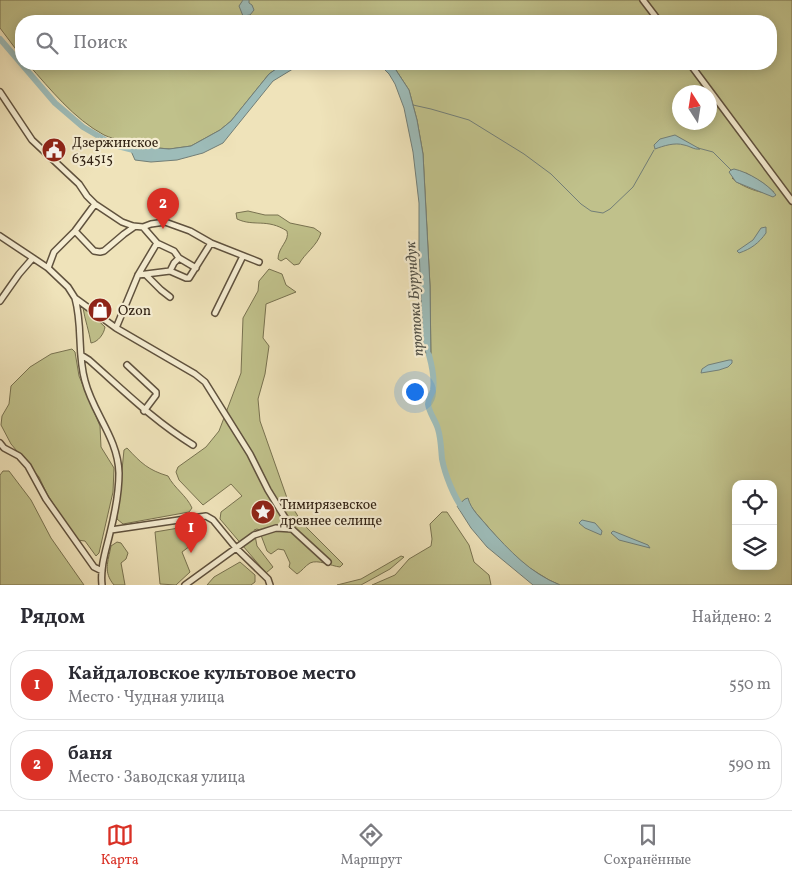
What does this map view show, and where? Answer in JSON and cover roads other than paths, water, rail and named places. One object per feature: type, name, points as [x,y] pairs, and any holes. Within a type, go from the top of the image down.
[{"type":"street","points":[[643,0],[654,15]]},
{"type":"street","points":[[694,70],[792,201]]},
{"type":"street","points":[[0,92],[32,140],[80,184],[87,196],[95,204],[122,222],[135,227],[165,222],[190,231],[211,243],[258,262]]},
{"type":"street","points":[[48,268],[54,252],[75,231],[95,204]]},
{"type":"street","points":[[75,231],[94,251],[100,252],[104,251],[135,227]]},
{"type":"street","points":[[143,227],[157,243],[174,251],[179,258],[196,268]]},
{"type":"street","points":[[0,236],[48,268],[68,287],[75,298],[80,313],[81,355],[85,382],[109,434],[118,461],[118,488],[102,571],[102,585]]},
{"type":"street","points":[[116,328],[138,275],[157,243]]},
{"type":"street","points":[[138,275],[170,271],[189,278],[211,243]]},
{"type":"street","points":[[214,313],[243,256]]},
{"type":"street","points":[[0,301],[18,274],[32,258]]},
{"type":"street","points":[[170,271],[179,258]]},
{"type":"street","points":[[146,275],[160,290],[170,296]]},
{"type":"street","points":[[75,298],[116,328],[200,378],[209,388],[250,454],[268,490],[292,529],[328,562]]},
{"type":"street","points":[[81,355],[144,410],[174,433],[193,444]]},
{"type":"street","points":[[127,365],[156,392],[156,395],[144,410]]},
{"type":"street","points":[[0,443],[4,448],[19,456],[28,466],[46,499],[94,567],[102,571]]},
{"type":"street","points":[[111,530],[206,516],[213,520],[236,548],[268,579],[270,585]]},
{"type":"street","points":[[185,585],[248,538],[260,532],[276,528],[292,529]]},
{"type":"water","points":[[243,0],[249,0],[254,10],[250,15],[243,15],[239,6]]},
{"type":"water","points":[[275,70],[291,70],[273,81],[223,143],[203,153],[177,160],[151,162],[135,160],[131,151],[135,146],[169,149],[191,146],[220,130],[231,121],[269,74]]},
{"type":"water","points":[[385,70],[396,70],[409,90],[423,154],[430,286],[431,363],[423,347],[419,203],[413,152],[404,108],[389,74]]},
{"type":"water","points":[[675,135],[700,149],[677,144],[655,149],[654,145],[660,139]]},
{"type":"water","points":[[734,169],[757,179],[776,195],[773,197],[736,182],[729,172]]},
{"type":"water","points":[[766,227],[766,233],[758,243],[739,253],[737,251],[753,240],[761,228]]},
{"type":"water","points":[[732,360],[732,363],[728,367],[701,373],[702,369],[708,365]]},
{"type":"water","points":[[468,498],[477,514],[513,553],[530,568],[560,585],[533,585],[487,547],[471,528],[457,506]]},
{"type":"water","points":[[582,520],[595,523],[602,531],[601,535],[585,528],[579,523]]},
{"type":"water","points":[[613,531],[648,545],[650,548],[619,540],[611,533]]},
{"type":"waterway","name":"протока Бурундук","points":[[0,39],[15,56]]},
{"type":"waterway","name":"протока Бурундук","points":[[27,70],[55,103],[83,127],[114,145],[141,152]]},
{"type":"waterway","points":[[413,105],[469,120],[524,154],[551,174],[581,204],[591,211],[603,213],[610,209],[633,187],[654,150]]},
{"type":"waterway","points":[[698,148],[713,152],[731,170]]},
{"type":"waterway","name":"протока Бурундук","points":[[429,355],[434,381],[433,390],[428,402],[429,407],[439,433],[445,472],[453,492],[463,509]]},
{"type":"place","name":"Дзержинское 634515","points":[[54,150]]},
{"type":"place","name":"баня","points":[[163,229]]},
{"type":"place","name":"Ozon","points":[[100,310]]},
{"type":"place","name":"Тимирязевское древнее селище","points":[[263,512]]},
{"type":"place","name":"Кайдаловское культовое место","points":[[191,553]]}]
